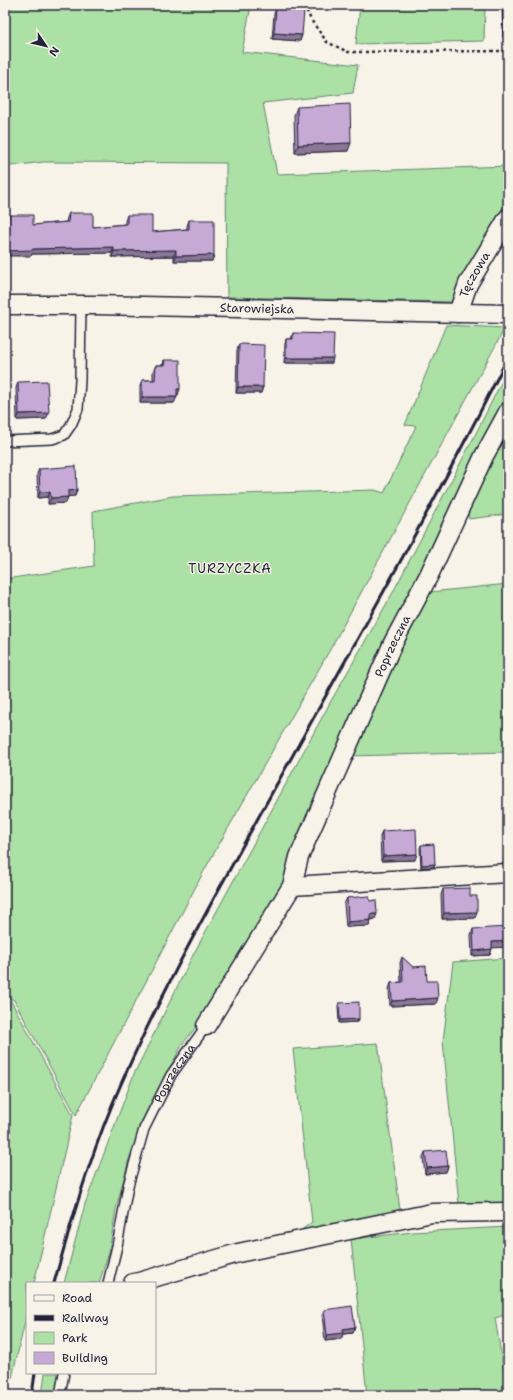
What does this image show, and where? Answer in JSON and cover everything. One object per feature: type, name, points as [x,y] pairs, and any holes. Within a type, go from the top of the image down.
[{"type":"street","name":"Tęczowa","points":[[458,313],[468,284],[508,218]]},
{"type":"street","name":"Starowiejska","points":[[5,305],[81,305],[508,314]]},
{"type":"street","name":"Poprzeczna","points":[[206,1026],[292,886],[299,857],[393,643],[429,575],[484,456],[508,412]]},
{"type":"street","points":[[292,886],[508,873]]},
{"type":"street","points":[[139,1282],[238,1253],[432,1213],[508,1212]]},
{"type":"lane","points":[[5,441],[52,439],[64,435],[71,425],[78,409],[81,305]]},
{"type":"lane","name":"Poprzeczna","points":[[108,1282],[117,1246],[128,1186],[144,1129],[171,1075],[206,1026]]},
{"type":"lane","points":[[60,1395],[64,1374]]},
{"type":"path","points":[[304,5],[311,20],[327,42],[348,52],[508,51]]},
{"type":"green space","points":[[5,5],[251,5],[242,52],[358,65],[353,93],[263,103],[277,174],[508,166],[508,199],[468,266],[451,302],[227,297],[226,163],[44,162],[11,166],[5,165]]},
{"type":"green space","points":[[360,5],[485,5],[484,41],[356,44]]},
{"type":"green space","points":[[446,325],[505,328],[332,646],[205,869],[76,1115],[14,1000],[5,996],[5,579],[94,566],[93,511],[173,496],[375,490],[384,493],[416,426],[405,425]]},
{"type":"green space","points":[[508,369],[508,397],[471,469],[287,881],[216,1001],[182,1045],[146,1113],[129,1159],[116,1209],[109,1252],[99,1282],[64,1282],[85,1204],[134,1074],[193,955],[331,701],[391,596]]},
{"type":"green space","points":[[508,426],[508,514],[469,519],[467,507]]},
{"type":"green space","points":[[508,584],[508,752],[348,756],[430,592]]},
{"type":"green space","points":[[508,958],[508,1204],[459,1204],[443,1041],[453,962]]},
{"type":"green space","points":[[5,998],[11,1001],[73,1115],[34,1282],[26,1282],[26,1317],[8,1395],[5,1395]]},
{"type":"green space","points":[[378,1043],[400,1210],[295,1235],[312,1222],[293,1049]]},
{"type":"green space","points":[[508,1227],[508,1314],[495,1318],[508,1395],[367,1395],[351,1239],[413,1232]]},
{"type":"green space","points":[[45,1374],[59,1374],[55,1395],[42,1395]]},
{"type":"building","points":[[504,5],[508,5],[508,31],[505,31]]},
{"type":"building","points":[[276,8],[304,11],[302,35],[274,33]]},
{"type":"building","points":[[350,104],[351,143],[298,145],[297,107]]},
{"type":"building","points":[[69,213],[93,213],[93,227],[127,224],[127,215],[152,215],[152,232],[189,229],[189,220],[214,220],[214,255],[176,256],[176,250],[114,251],[114,247],[5,251],[5,225],[8,224],[9,215],[33,215],[33,225],[68,222]]},
{"type":"building","points":[[293,333],[334,334],[333,358],[286,358],[286,339],[293,339]]},
{"type":"building","points":[[239,344],[264,345],[263,387],[238,387]]},
{"type":"building","points":[[164,360],[180,360],[180,389],[177,389],[177,397],[142,397],[142,380],[155,380],[156,365],[165,365]]},
{"type":"building","points":[[47,381],[49,413],[19,414],[18,382]]},
{"type":"building","points":[[76,466],[77,490],[68,491],[68,497],[51,498],[50,492],[40,492],[39,469]]},
{"type":"building","points":[[416,829],[417,854],[383,856],[382,831]]},
{"type":"building","points":[[434,844],[435,864],[422,865],[421,845]]},
{"type":"building","points":[[470,888],[470,896],[477,896],[477,912],[444,913],[443,889]]},
{"type":"building","points":[[369,896],[370,901],[376,900],[377,914],[371,914],[371,920],[348,922],[347,898]]},
{"type":"building","points":[[508,927],[508,941],[492,942],[492,949],[474,951],[473,929]]},
{"type":"building","points":[[402,957],[413,967],[426,966],[427,981],[437,981],[438,998],[392,1001],[391,983],[403,982]]},
{"type":"building","points":[[359,1002],[359,1019],[340,1020],[339,1003]]},
{"type":"building","points":[[446,1150],[448,1166],[427,1168],[425,1152]]},
{"type":"building","points":[[352,1306],[355,1327],[343,1329],[343,1333],[327,1335],[324,1310]]},
{"type":"railway","points":[[54,1282],[73,1216],[95,1149],[112,1105],[147,1027],[206,913],[450,469],[508,357]]},
{"type":"railway","points":[[32,1395],[35,1374]]},
{"type":"district","name":"TURZYCZKA","points":[[230,568]]}]
